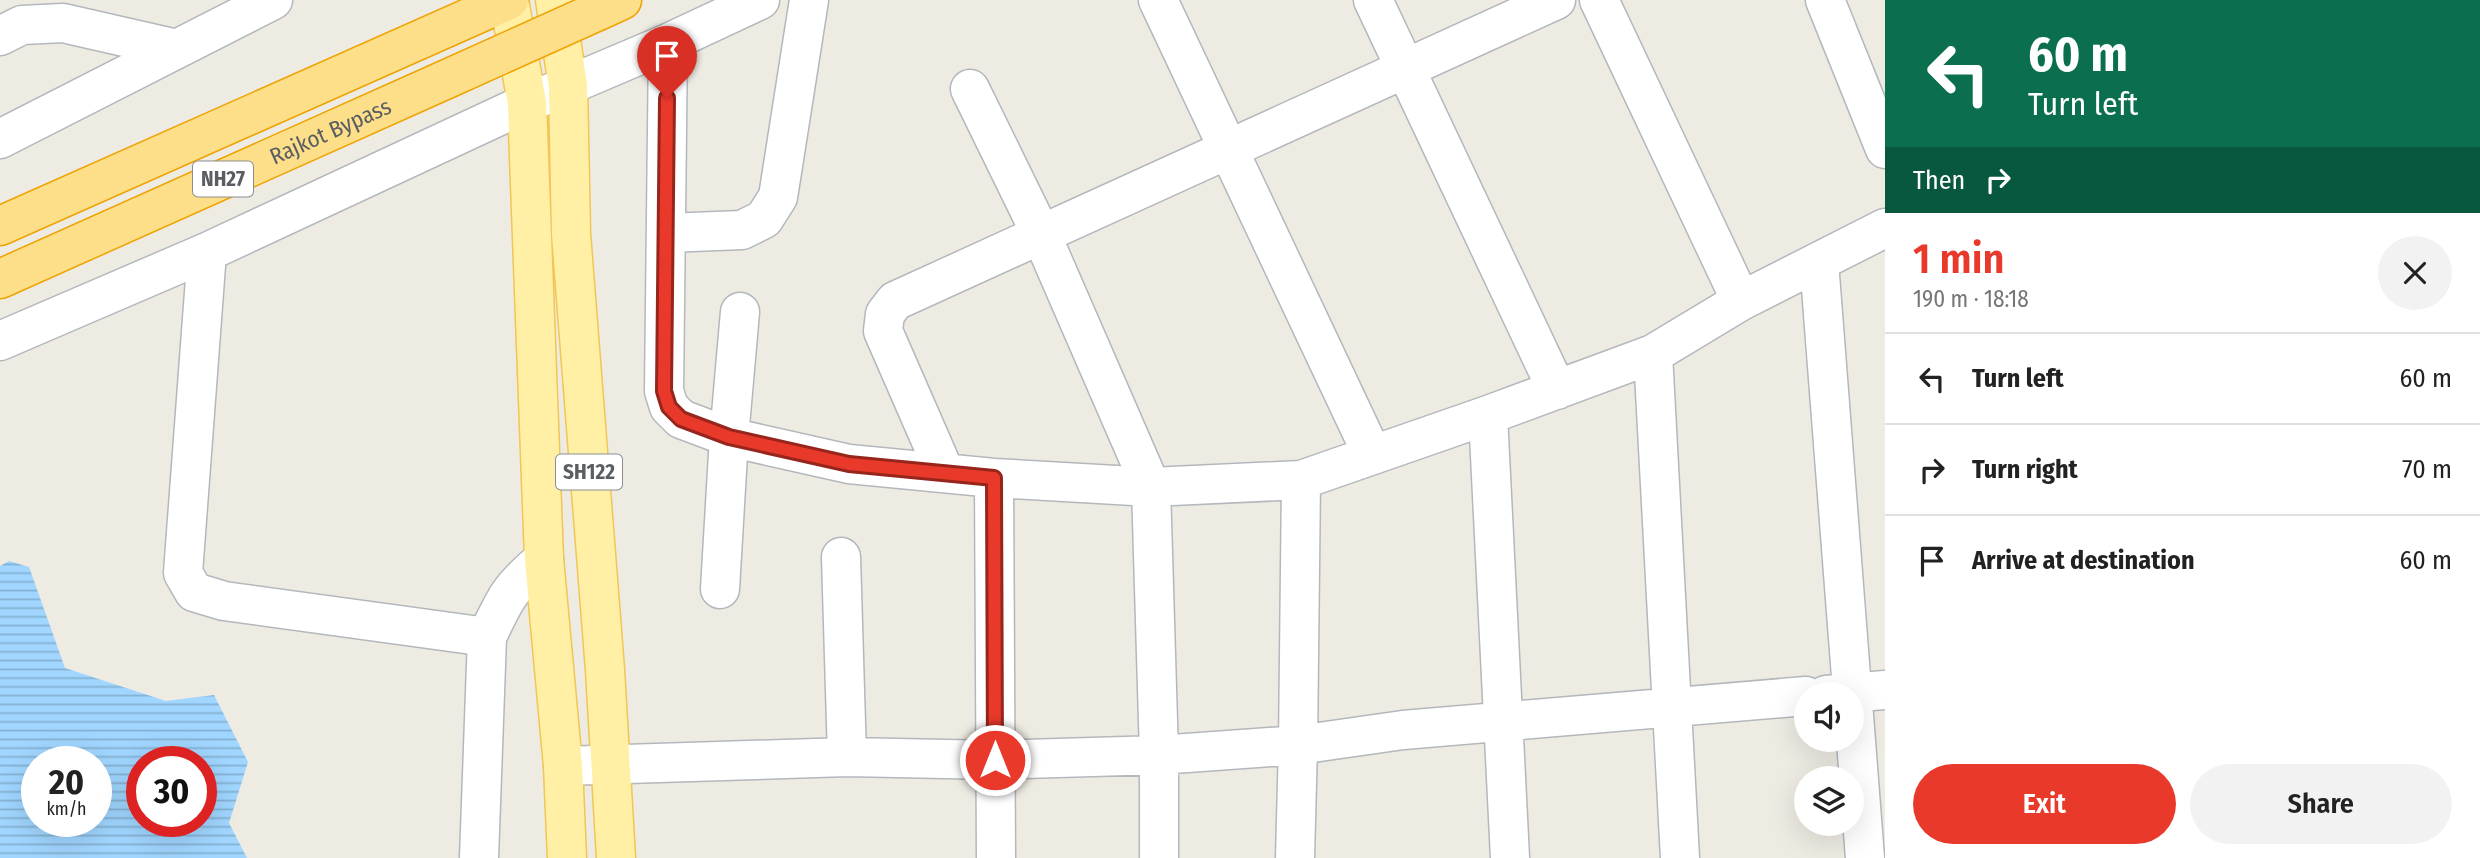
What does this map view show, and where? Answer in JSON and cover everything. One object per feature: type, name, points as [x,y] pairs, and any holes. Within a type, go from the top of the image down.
[{"type":"highway","name":"Rajkot Bypass","points":[[0,226],[509,0]]},
{"type":"highway","name":"Rajkot Bypass","points":[[0,279],[610,5]]},
{"type":"main road","points":[[509,0],[527,103]]},
{"type":"main road","points":[[555,0],[568,86]]},
{"type":"main road","name":"SH122","points":[[568,86],[571,234],[616,858]]},
{"type":"main road","name":"SH122","points":[[527,103],[544,559],[563,766],[567,858]]},
{"type":"street","points":[[0,139],[273,0]]},
{"type":"street","points":[[0,341],[207,251],[527,103],[668,43],[760,0]]},
{"type":"street","points":[[666,233],[742,230],[764,219],[778,197],[809,0]]},
{"type":"street","points":[[1373,0],[1557,390]]},
{"type":"street","points":[[945,473],[883,331],[885,314],[895,301],[1556,0]]},
{"type":"street","points":[[1599,0],[1741,301]]},
{"type":"street","points":[[1825,0],[1885,149]]},
{"type":"street","points":[[1170,4],[1229,148],[1372,454]]},
{"type":"street","points":[[0,36],[22,25],[63,23],[177,49]]},
{"type":"street","points":[[668,43],[664,391],[669,407],[681,419],[729,437],[849,464],[994,478],[1151,487],[1300,480],[1653,354],[1741,301],[1885,228]]},
{"type":"street","points":[[970,89],[1041,234],[1151,487],[1159,755],[1159,858]]},
{"type":"street","points":[[207,251],[183,573],[194,592],[224,601],[487,638]]},
{"type":"street","points":[[1819,262],[1853,682]]},
{"type":"street","points":[[720,589],[740,312]]},
{"type":"street","points":[[1653,354],[1680,858]]},
{"type":"street","points":[[1488,415],[1510,858]]},
{"type":"street","points":[[994,478],[996,858]]},
{"type":"street","points":[[1295,858],[1300,480]]},
{"type":"street","points":[[841,557],[847,757]]},
{"type":"street","points":[[479,858],[487,638],[507,596],[519,579],[544,559]]},
{"type":"street","points":[[563,766],[847,757],[995,760],[1159,755],[1298,746],[1403,730],[1794,697]]},
{"type":"street","points":[[1858,752],[1865,858]]},
{"type":"water","points":[[9,561],[29,567],[65,668],[166,701],[214,695],[248,762],[229,823],[247,858],[0,858],[0,566]]},
{"type":"route","points":[[667,98],[664,391],[669,407],[681,419],[729,437],[849,464],[994,478],[995,760]]}]
